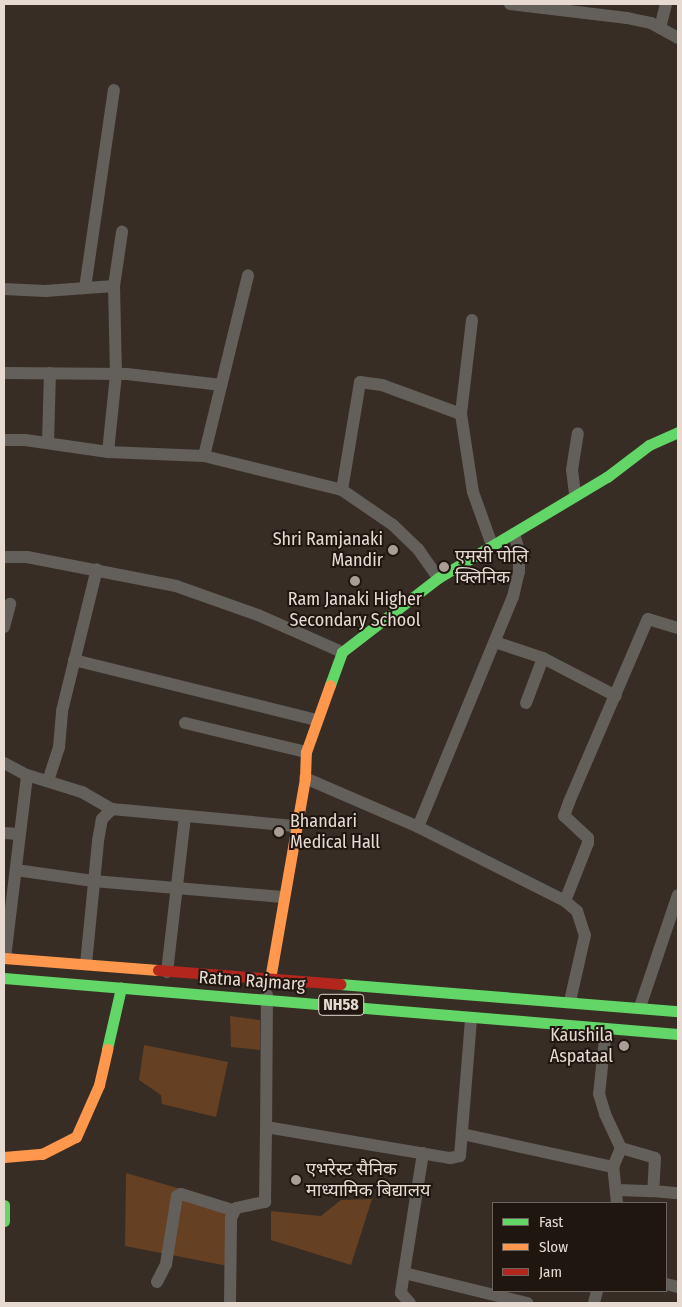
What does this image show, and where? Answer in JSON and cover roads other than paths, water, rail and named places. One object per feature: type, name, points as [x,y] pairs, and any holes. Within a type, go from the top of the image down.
[{"type":"main road","points":[[270,979],[294,826],[305,778],[306,752],[342,652],[438,578],[514,534],[575,494],[607,477],[649,445],[678,432]]},
{"type":"main road","name":"Ratna Rajmarg","points":[[4,958],[167,972],[570,1001],[678,1011]]},
{"type":"main road","name":"Ratna Rajmarg","points":[[4,982],[267,998],[471,1018],[678,1034]]},
{"type":"main road","points":[[4,1156],[42,1154],[76,1137],[99,1086],[121,988]]},
{"type":"main road","points":[[4,1204],[4,1221]]},
{"type":"street","points":[[510,4],[627,18],[660,28],[678,38]]},
{"type":"street","points":[[660,28],[666,4]]},
{"type":"street","points":[[85,288],[114,90]]},
{"type":"street","points":[[108,452],[116,374],[114,286],[122,232]]},
{"type":"street","points":[[204,456],[248,275]]},
{"type":"street","points":[[4,289],[114,286]]},
{"type":"street","points":[[472,320],[461,414],[473,492],[492,546]]},
{"type":"street","points":[[4,373],[116,374],[221,385]]},
{"type":"street","points":[[48,443],[50,373]]},
{"type":"street","points":[[342,490],[360,382],[382,385],[461,414]]},
{"type":"street","points":[[575,494],[572,470],[578,433]]},
{"type":"street","points":[[4,440],[48,443],[108,452],[204,456],[342,490],[393,525],[418,549],[438,578]]},
{"type":"street","points":[[418,827],[494,642],[519,572],[519,551],[514,534]]},
{"type":"street","points":[[4,557],[27,557],[97,569],[176,586],[258,615],[342,652]]},
{"type":"street","points":[[48,781],[59,747],[62,711],[97,569]]},
{"type":"street","points":[[4,627],[10,604]]},
{"type":"street","points":[[566,901],[588,843],[588,838],[564,816],[648,619],[678,628]]},
{"type":"street","points":[[494,642],[542,658],[616,696]]},
{"type":"street","points":[[526,703],[542,658]]},
{"type":"street","points":[[74,660],[316,720]]},
{"type":"street","points":[[185,723],[306,752]]},
{"type":"street","points":[[4,763],[27,775],[82,792],[112,809],[294,826]]},
{"type":"street","points":[[4,958],[27,775]]},
{"type":"street","points":[[305,778],[418,827],[566,901],[577,911],[586,935],[570,1001]]},
{"type":"street","points":[[86,964],[93,881],[102,820],[112,809]]},
{"type":"street","points":[[167,972],[178,889],[184,817]]},
{"type":"street","points":[[4,833],[19,834]]},
{"type":"street","points":[[16,870],[93,881],[282,897]]},
{"type":"street","points":[[640,1007],[678,895]]},
{"type":"street","points":[[157,1282],[166,1264],[176,1196],[181,1194],[232,1210],[265,1202],[267,998],[270,979]]},
{"type":"street","points":[[266,1127],[450,1158],[460,1156],[471,1018]]},
{"type":"street","points":[[606,1029],[600,1101],[621,1148],[613,1167],[618,1190],[617,1202]]},
{"type":"street","points":[[462,1134],[613,1167]]},
{"type":"street","points":[[621,1148],[655,1158],[653,1191]]},
{"type":"street","points":[[410,1303],[400,1293],[423,1153]]},
{"type":"street","points":[[618,1190],[678,1193]]},
{"type":"street","points":[[230,1303],[232,1210]]},
{"type":"street","points":[[404,1273],[528,1303]]},
{"type":"place","name":"Shri Ramjanaki Mandir","points":[[393,550]]},
{"type":"place","name":"एमसी पोलि क्लिनिक","points":[[444,567]]},
{"type":"place","name":"Ram Janaki Higher Secondary School","points":[[355,581]]},
{"type":"place","name":"Bhandari Medical Hall","points":[[279,832]]},
{"type":"place","name":"Kaushila Aspataal","points":[[624,1046]]},
{"type":"place","name":"एभरेस्ट सैनिक माध्यामिक बिद्यालय","points":[[296,1180]]}]
